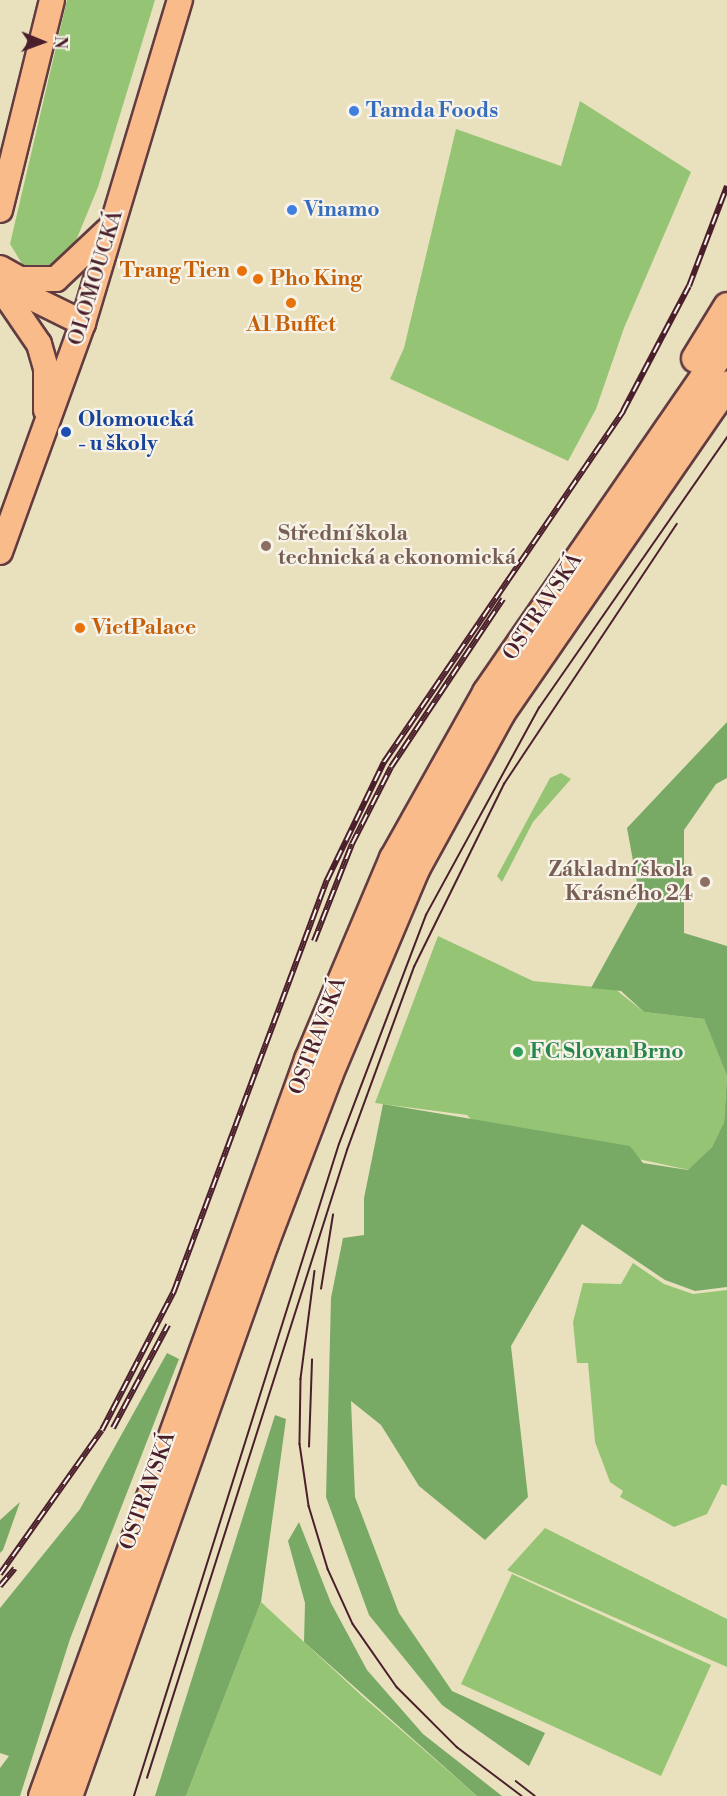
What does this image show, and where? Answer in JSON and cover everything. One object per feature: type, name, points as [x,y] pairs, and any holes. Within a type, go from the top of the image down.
[{"type":"highway","points":[[567,572],[727,306]]},
{"type":"highway","name":"OSTRAVSKÁ","points":[[42,1796],[201,1346],[339,979],[425,793],[567,572],[727,342]]},
{"type":"highway","name":"OSTRAVSKÁ","points":[[68,1796],[229,1339],[389,924],[481,746],[636,514],[727,384]]},
{"type":"highway","points":[[636,514],[727,404]]},
{"type":"main road","points":[[0,210],[52,0]]},
{"type":"main road","name":"OLOMOUCKÁ","points":[[0,552],[45,434],[83,323],[180,0]]},
{"type":"main road","points":[[0,268],[20,279],[56,279],[112,224]]},
{"type":"main road","points":[[0,268],[24,294],[83,323]]},
{"type":"main road","points":[[0,288],[43,355],[45,434]]},
{"type":"green space","points":[[67,0],[155,0],[98,187],[73,248],[54,268],[24,267],[10,244]]},
{"type":"green space","points":[[580,101],[691,172],[624,328],[596,409],[568,461],[390,379],[404,348],[456,129],[561,166]]},
{"type":"green space","points":[[727,722],[727,778],[716,784],[684,830],[684,933],[727,946],[727,1076],[704,1019],[644,1012],[621,991],[591,988],[640,899],[627,828]]},
{"type":"green space","points":[[561,773],[571,779],[533,822],[502,882],[497,876],[550,778]]},
{"type":"green space","points":[[438,936],[533,981],[615,989],[644,1012],[704,1019],[727,1076],[724,1122],[712,1147],[689,1170],[476,1124],[467,1115],[375,1103]]},
{"type":"green space","points":[[727,1076],[727,1287],[695,1291],[665,1280],[582,1224],[511,1346],[528,1497],[485,1540],[419,1486],[381,1425],[351,1401],[355,1497],[399,1613],[452,1691],[545,1733],[529,1766],[442,1705],[369,1615],[326,1497],[331,1298],[343,1238],[364,1235],[364,1198],[383,1104],[630,1146],[643,1163],[688,1170],[712,1147],[724,1122]]},
{"type":"green space","points":[[633,1263],[664,1284],[693,1294],[727,1290],[727,1486],[722,1484],[707,1514],[674,1527],[620,1497],[623,1491],[610,1482],[595,1442],[588,1363],[577,1363],[573,1322],[583,1283],[621,1284]]},
{"type":"green space","points":[[167,1353],[179,1359],[70,1639],[20,1796],[0,1796],[0,1768],[9,1756],[0,1753],[0,1608],[80,1509]]},
{"type":"green space","points":[[275,1415],[286,1419],[261,1602],[186,1796],[155,1796]]},
{"type":"green space","points":[[20,1502],[3,1550],[0,1553],[0,1520]]},
{"type":"green space","points":[[299,1522],[331,1603],[367,1670],[423,1734],[502,1796],[477,1796],[304,1642],[305,1603],[288,1541]]},
{"type":"green space","points":[[545,1528],[727,1619],[727,1667],[507,1570]]},
{"type":"green space","points":[[512,1574],[711,1665],[661,1776],[461,1684]]},
{"type":"green space","points":[[261,1602],[362,1696],[477,1796],[186,1796]]},
{"type":"tram line","points":[[134,1796],[339,1144],[426,915],[539,708],[727,437]]},
{"type":"tram line","points":[[147,1778],[347,1150],[414,967],[504,784],[677,524]]},
{"type":"tram line","points":[[321,1289],[333,1215]]},
{"type":"tram line","points":[[315,1271],[301,1379],[300,1444],[309,1506],[328,1569],[353,1624],[397,1687],[457,1747],[522,1796]]},
{"type":"tram line","points":[[309,1447],[312,1360]]},
{"type":"tram line","points":[[516,1781],[535,1796]]},
{"type":"railway","points":[[0,1574],[102,1430],[174,1291],[327,880],[384,762],[623,411],[689,286],[727,186]]},
{"type":"railway","points":[[314,941],[352,844],[391,767],[503,599]]},
{"type":"railway","points":[[113,1428],[168,1325]]},
{"type":"railway","points":[[0,1586],[15,1568]]},
{"type":"place","name":"Tamda Foods","points":[[354,111]]},
{"type":"place","name":"Vinamo","points":[[292,210]]},
{"type":"place","name":"Trang Tien","points":[[242,271]]},
{"type":"place","name":"Pho King","points":[[258,279]]},
{"type":"place","name":"A1 Buffet","points":[[291,303]]},
{"type":"place","name":"Olomoucká - u školy","points":[[66,432]]},
{"type":"place","name":"Střední škola technická a ekonomická","points":[[266,546]]},
{"type":"place","name":"VietPalace","points":[[80,628]]},
{"type":"place","name":"Základní škola Krásného 24","points":[[705,882]]},
{"type":"place","name":"FC Slovan Brno","points":[[518,1052]]}]
